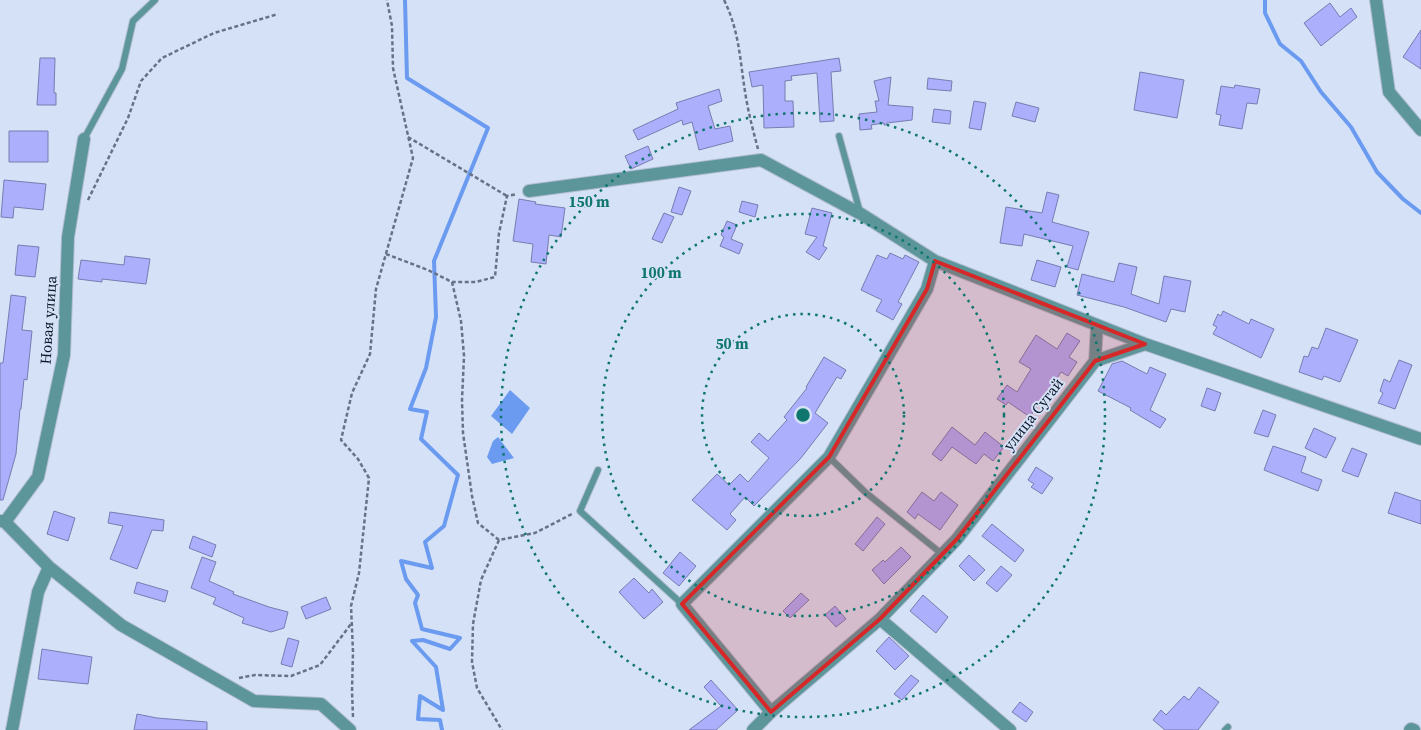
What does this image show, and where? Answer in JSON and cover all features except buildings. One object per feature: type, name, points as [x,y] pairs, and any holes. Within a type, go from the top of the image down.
[{"type":"street","points":[[1376,0],[1389,92],[1421,130]]},
{"type":"street","name":"Новая улица","points":[[3,521],[38,477],[64,355],[68,237],[84,139]]},
{"type":"street","points":[[529,191],[761,160],[861,214],[935,261],[1145,344],[1421,439]]},
{"type":"street","points":[[771,712],[682,604],[828,457],[927,289],[935,261]]},
{"type":"street","points":[[1097,325],[1095,361],[1145,344]]},
{"type":"street","name":"улица Сугай","points":[[754,730],[771,712],[880,620],[957,539],[1095,361]]},
{"type":"street","points":[[3,521],[49,567],[121,625],[254,701],[321,704],[352,725]]},
{"type":"street","points":[[12,730],[38,592],[49,567]]},
{"type":"street","points":[[880,620],[1010,730]]},
{"type":"lane","points":[[84,139],[122,69],[133,21],[155,0]]},
{"type":"lane","points":[[839,136],[861,214]]},
{"type":"lane","points":[[828,457],[865,492],[942,554]]},
{"type":"lane","points":[[598,470],[580,511],[682,604]]},
{"type":"path","points":[[352,725],[352,622],[350,606],[359,574],[369,478],[358,459],[341,440],[352,393],[370,354],[376,289],[413,158],[393,68],[392,26],[387,0]]},
{"type":"path","points":[[724,0],[729,10],[739,45],[747,102],[761,160]]},
{"type":"path","points":[[85,205],[128,118],[141,81],[162,58],[214,33],[278,14]]},
{"type":"path","points":[[408,137],[507,196],[529,191]]},
{"type":"path","points":[[386,254],[428,270],[452,282],[476,282],[495,277],[499,233],[507,196]]},
{"type":"path","points":[[452,282],[462,329],[464,433],[472,496],[478,523],[499,540],[535,533],[580,511]]},
{"type":"path","points":[[499,540],[481,580],[473,624],[472,662],[477,688],[502,730]]},
{"type":"path","points":[[220,682],[255,676],[291,676],[320,665],[352,622]]},
{"type":"highlighted area","points":[[935,261],[1145,344],[1095,361],[957,539],[880,619],[771,712],[682,604],[829,457],[927,289]]},
{"type":"water","points":[[510,390],[530,408],[512,434],[491,416]]},
{"type":"water","points":[[498,437],[514,458],[492,464],[487,457],[493,441]]},
{"type":"waterway","points":[[405,0],[407,78],[488,128],[434,261],[436,317],[426,368],[410,409],[427,412],[421,439],[458,475],[444,526],[425,542],[432,568],[401,561],[406,579],[418,595],[415,603],[422,629],[460,638],[450,649],[423,640],[412,641],[436,667],[443,710],[420,696],[418,719],[440,720],[442,730]]},
{"type":"waterway","points":[[1265,0],[1265,13],[1280,44],[1301,61],[1321,92],[1351,127],[1377,172],[1403,199],[1421,213]]}]
